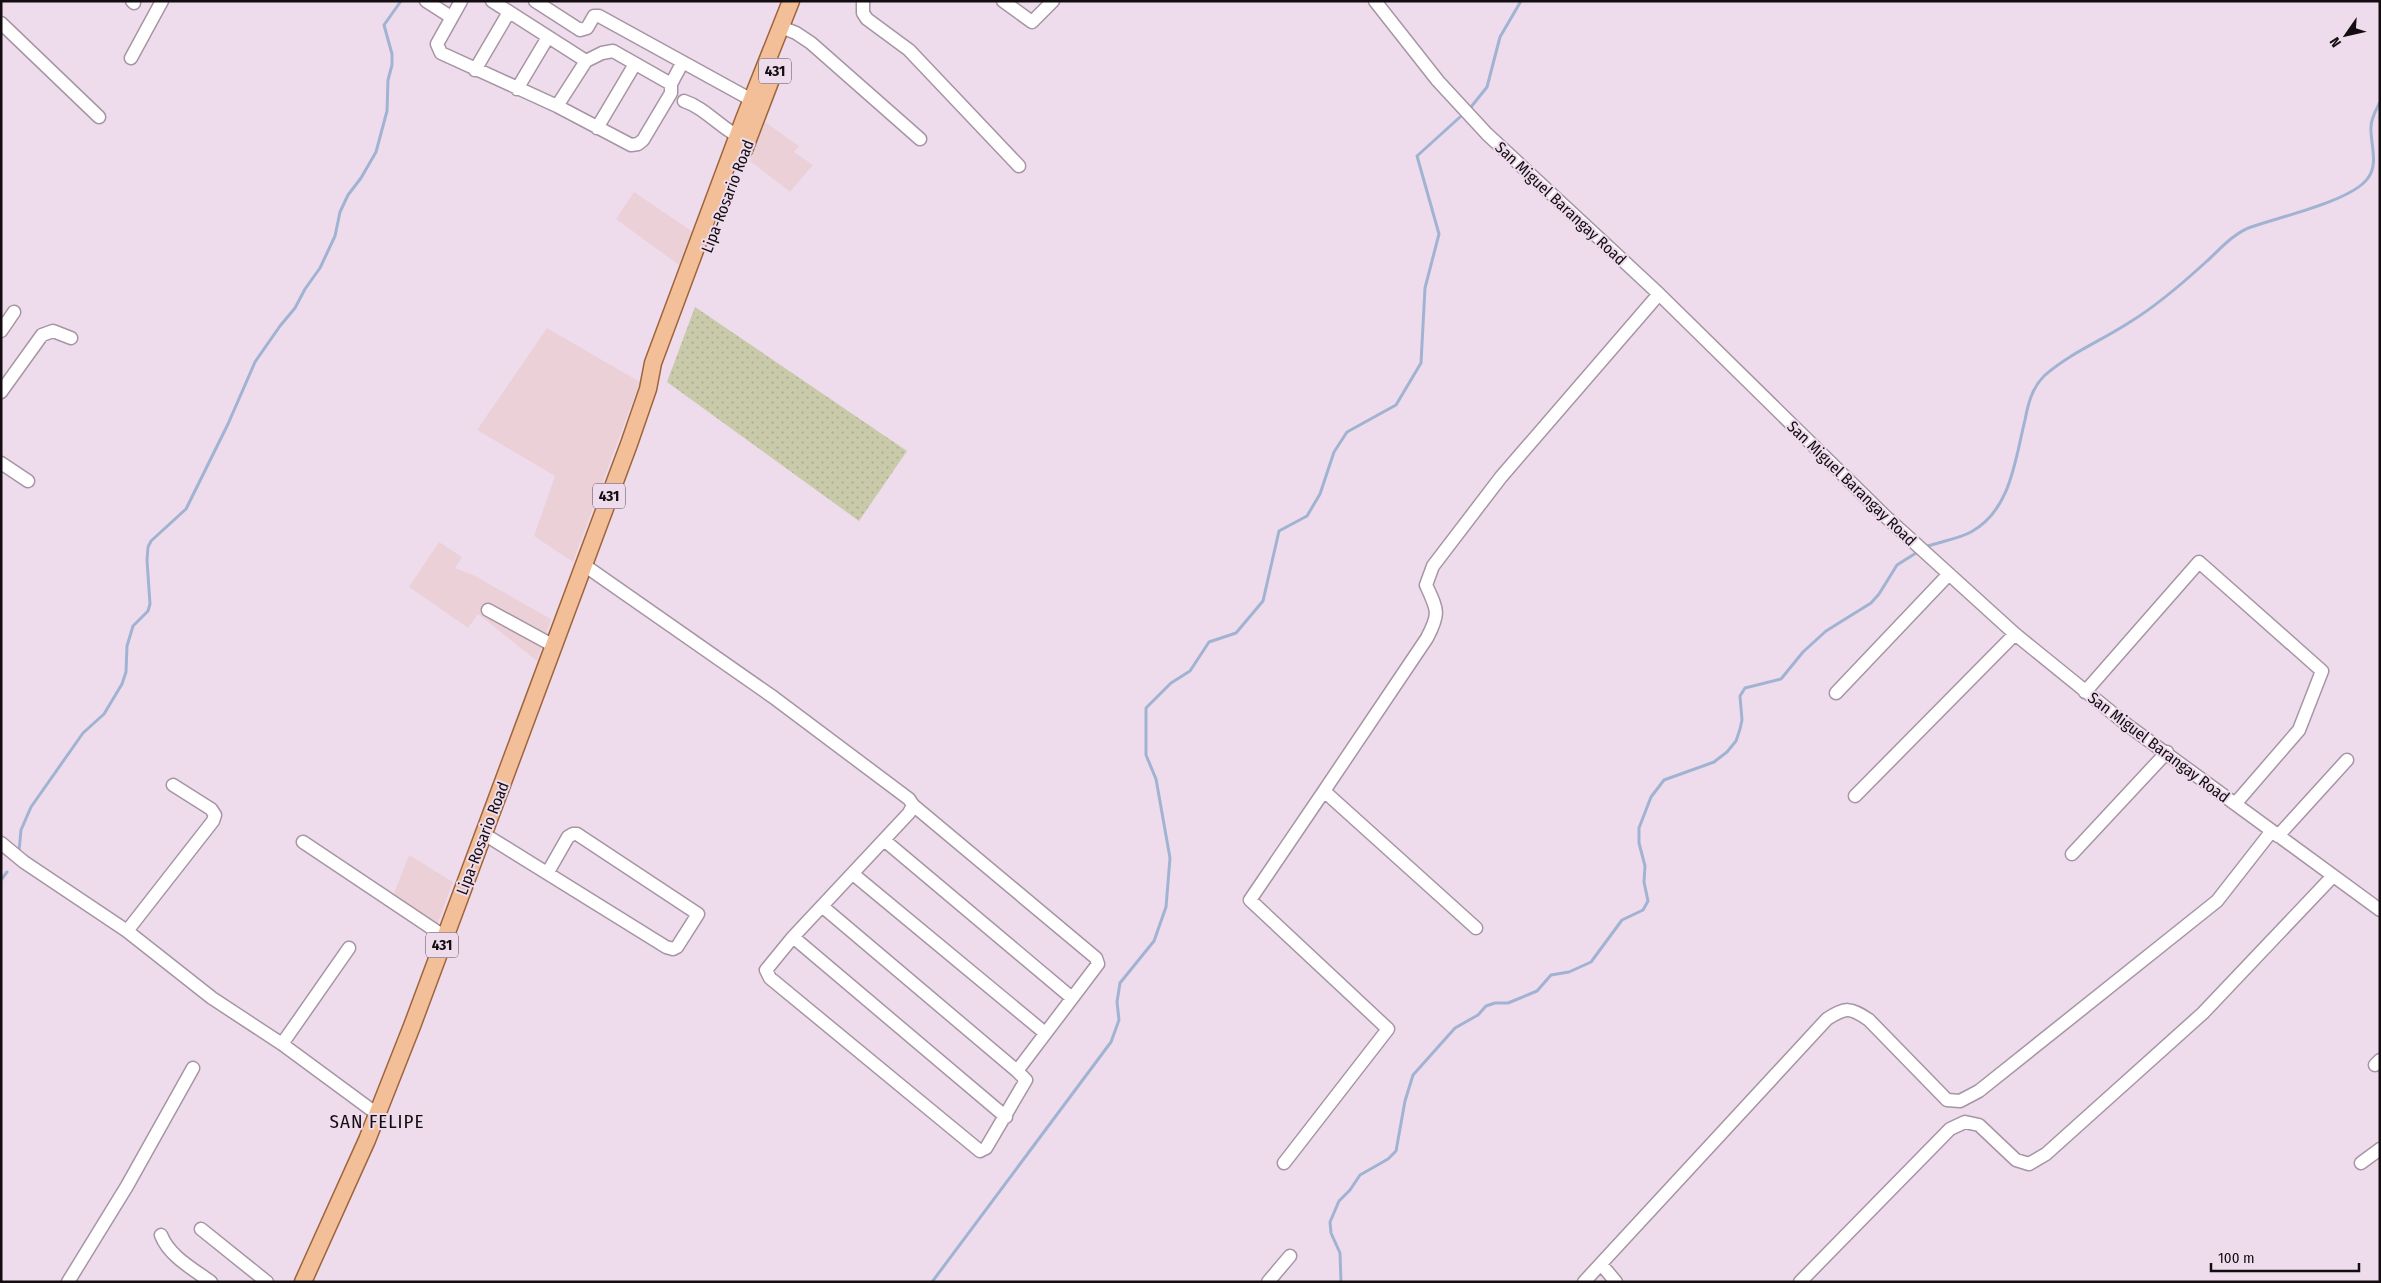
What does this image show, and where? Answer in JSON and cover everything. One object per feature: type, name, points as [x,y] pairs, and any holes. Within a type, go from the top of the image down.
[{"type":"main road","name":"Lipa-Rosario Road","points":[[786,29],[791,1]]},
{"type":"main road","name":"Lipa-Rosario Road","points":[[303,1282],[377,1114],[584,565],[648,388],[653,363],[786,29],[801,1]]},
{"type":"street","points":[[131,58],[162,1]]},
{"type":"street","points":[[426,1],[451,17]]},
{"type":"street","points":[[461,1],[436,44],[440,53],[557,106],[631,145],[638,144],[643,140],[672,88],[679,69]]},
{"type":"street","points":[[492,1],[586,62]]},
{"type":"street","points":[[535,1],[580,30],[586,28],[594,16],[599,16],[756,103]]},
{"type":"street","points":[[863,1],[863,13],[867,20],[909,50],[1019,166]]},
{"type":"street","points":[[1003,1],[1032,22],[1054,1]]},
{"type":"street","name":"San Miguel Barangay Road","points":[[1375,1],[1465,112],[1659,294],[1885,516],[2015,634],[2085,692],[2380,910]]},
{"type":"street","points":[[475,70],[509,12]]},
{"type":"street","points":[[1,23],[99,117]]},
{"type":"street","points":[[786,29],[811,43],[920,139]]},
{"type":"street","points":[[517,89],[548,37]]},
{"type":"street","points":[[557,106],[586,62],[609,50],[672,88],[700,115],[718,123],[743,139]]},
{"type":"street","points":[[597,128],[635,64]]},
{"type":"street","points":[[1284,1163],[1388,1029],[1250,900],[1427,638],[1437,618],[1434,602],[1426,585],[1433,566],[1501,477],[1659,294]]},
{"type":"street","points":[[1,331],[14,312]]},
{"type":"street","points":[[1,392],[42,335],[53,331],[71,338]]},
{"type":"street","points":[[1,464],[28,481]]},
{"type":"street","points":[[2085,692],[2199,562],[2322,670],[2298,730],[2235,804]]},
{"type":"street","points":[[584,565],[773,697],[909,799],[913,805],[1096,958],[1098,964],[1017,1071]]},
{"type":"street","points":[[1836,693],[1949,574]]},
{"type":"street","points":[[488,610],[554,646]]},
{"type":"street","points":[[1854,796],[2015,634]]},
{"type":"street","points":[[2072,854],[2167,752]]},
{"type":"street","points":[[1584,1282],[1827,1018],[1843,1009],[1856,1011],[1869,1020],[1947,1100],[1960,1101],[1980,1091],[2218,901],[2275,834],[2347,760]]},
{"type":"street","points":[[126,931],[213,821],[215,814],[211,809],[173,785]]},
{"type":"street","points":[[1324,791],[1476,928]]},
{"type":"street","points":[[823,907],[1026,1080],[1006,1117],[986,1148],[980,1151],[974,1148],[770,978],[766,970],[793,937],[884,840],[913,805]]},
{"type":"street","points":[[484,834],[666,947],[673,949],[677,947],[698,914],[577,834],[568,837],[548,872]]},
{"type":"street","points":[[884,840],[1072,998]]},
{"type":"street","points":[[303,842],[445,936]]},
{"type":"street","points":[[1,843],[24,862],[126,931],[212,998],[282,1044],[377,1114]]},
{"type":"street","points":[[853,874],[1044,1033]]},
{"type":"street","points":[[1800,1282],[1950,1129],[1964,1122],[1979,1125],[2016,1160],[2029,1164],[2046,1154],[2203,1013],[2333,876]]},
{"type":"street","points":[[793,937],[1006,1117]]},
{"type":"street","points":[[282,1044],[349,948]]},
{"type":"street","points":[[68,1282],[127,1186],[193,1068]]},
{"type":"street","points":[[2360,1163],[2380,1148]]},
{"type":"street","points":[[201,1229],[267,1282]]},
{"type":"street","points":[[161,1235],[166,1247],[211,1282]]},
{"type":"street","points":[[1268,1282],[1290,1256]]},
{"type":"street","points":[[1601,1264],[1616,1282]]},
{"type":"shaded area","points":[[765,122],[799,146],[794,152],[813,165],[790,192],[750,161]]},
{"type":"shaded area","points":[[634,192],[696,234],[683,268],[616,219]]},
{"type":"shaded area","points":[[547,328],[640,382],[573,562],[534,536],[555,476],[477,430]]},
{"type":"shaded area","points":[[439,542],[462,557],[455,568],[473,575],[551,619],[537,661],[478,614],[468,628],[409,587]]},
{"type":"shaded area","points":[[409,855],[453,882],[435,931],[391,901]]},
{"type":"green space","points":[[695,307],[907,451],[859,521],[667,382]]},
{"type":"waterway","points":[[19,851],[21,830],[31,807],[83,733],[104,714],[122,684],[126,672],[127,646],[133,626],[148,611],[150,604],[147,560],[148,547],[151,541],[186,509],[228,424],[255,362],[295,308],[305,289],[320,268],[335,236],[340,212],[348,195],[361,178],[376,152],[387,111],[388,80],[392,65],[392,54],[384,25],[401,1]]},
{"type":"waterway","points":[[1471,107],[1487,87],[1500,37],[1521,1]]},
{"type":"waterway","points":[[1928,546],[1971,532],[1984,523],[1995,511],[2009,483],[2031,396],[2044,376],[2064,361],[2119,329],[2150,308],[2239,233],[2251,227],[2331,201],[2360,186],[2368,178],[2373,166],[2371,124],[2380,102]]},
{"type":"waterway","points":[[932,1282],[1111,1042],[1119,1020],[1117,1002],[1120,983],[1154,941],[1166,907],[1170,858],[1156,779],[1146,755],[1146,708],[1171,683],[1190,671],[1209,642],[1236,633],[1263,601],[1279,531],[1307,516],[1320,494],[1334,452],[1347,432],[1396,405],[1421,363],[1425,288],[1439,234],[1417,156],[1460,117]]},
{"type":"waterway","points":[[1341,1282],[1340,1253],[1331,1233],[1330,1222],[1339,1201],[1350,1190],[1360,1175],[1388,1159],[1396,1151],[1405,1101],[1413,1075],[1455,1028],[1478,1015],[1486,1006],[1495,1003],[1508,1003],[1537,991],[1551,975],[1569,972],[1591,962],[1622,920],[1643,910],[1648,901],[1644,882],[1645,866],[1639,843],[1639,828],[1651,797],[1664,780],[1714,762],[1727,752],[1736,741],[1740,729],[1742,720],[1740,696],[1745,688],[1781,679],[1803,652],[1826,631],[1871,603],[1879,594],[1897,565],[1916,553]]},
{"type":"waterway","points":[[1,880],[7,872]]},
{"type":"district","name":"SAN FELIPE","points":[[377,1121]]}]
